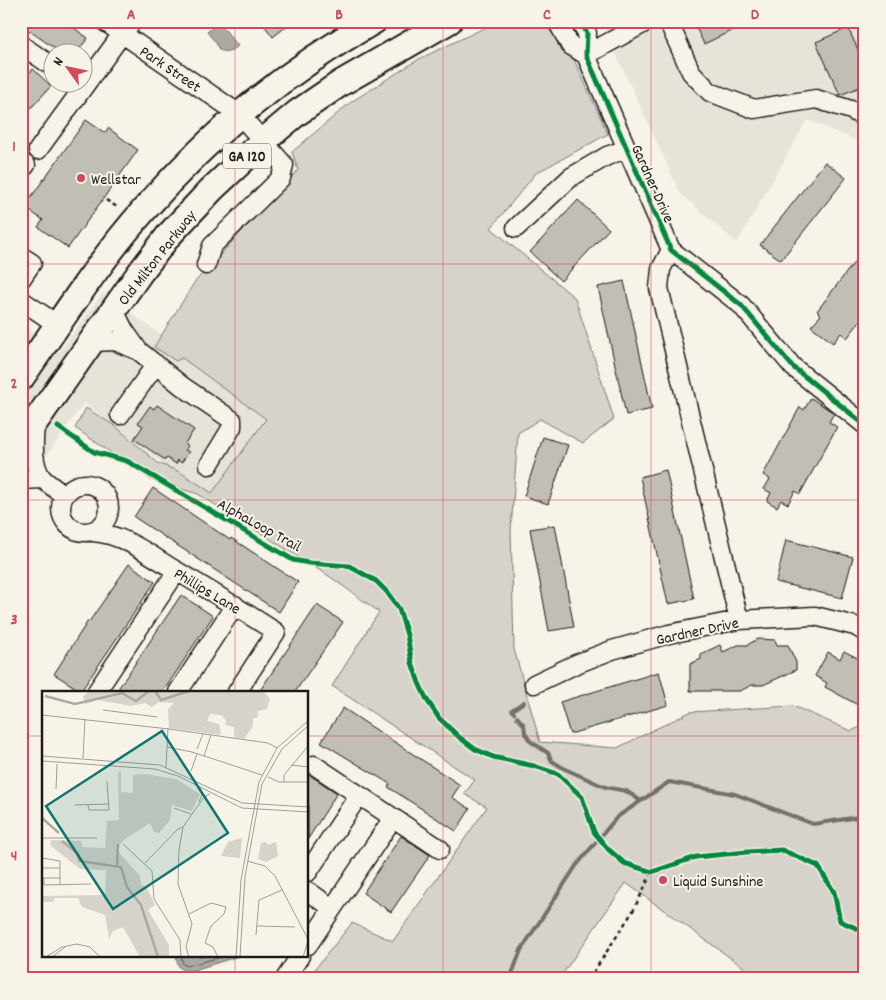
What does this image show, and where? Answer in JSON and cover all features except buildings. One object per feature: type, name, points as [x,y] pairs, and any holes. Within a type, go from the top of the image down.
[{"type":"highway","name":"GA 120","points":[[21,378],[110,252],[144,210],[201,149],[239,114],[284,78],[335,43],[374,21]]},
{"type":"highway","name":"Old Milton Parkway","points":[[21,442],[169,235],[211,190],[297,113],[341,83],[449,21]]},
{"type":"street","name":"Park Street","points":[[104,21],[127,28],[239,114],[264,141],[271,153],[284,165],[281,178],[212,246],[206,265]]},
{"type":"street","name":"Gardner Drive","points":[[557,21],[570,45],[586,55]]},
{"type":"street","name":"Gardner Drive","points":[[580,21],[587,33],[586,55],[671,250],[741,305],[793,367],[865,425]]},
{"type":"street","points":[[586,55],[648,21]]},
{"type":"street","points":[[668,21],[691,72],[710,92],[754,109],[816,99],[851,110],[865,118]]},
{"type":"street","points":[[92,71],[127,28]]},
{"type":"street","points":[[22,49],[42,60]]},
{"type":"street","points":[[38,150],[76,92]]},
{"type":"street","points":[[516,228],[571,177],[607,156],[626,149]]},
{"type":"street","points":[[671,250],[662,269],[659,288],[739,620]]},
{"type":"street","points":[[21,256],[32,263],[21,279]]},
{"type":"street","points":[[21,300],[58,325]]},
{"type":"street","points":[[114,310],[124,330],[139,351]]},
{"type":"street","points":[[92,342],[115,341],[139,351],[182,386],[232,420],[232,428],[209,465]]},
{"type":"street","points":[[120,415],[156,364]]},
{"type":"street","points":[[35,421],[34,443],[36,463],[43,479],[64,495]]},
{"type":"street","points":[[21,480],[43,479]]},
{"type":"street","points":[[84,484],[98,488],[108,500],[109,515],[103,525],[93,532],[86,533],[71,529],[65,524],[60,509],[64,495],[76,485],[84,484]]},
{"type":"street","name":"Phillips Lane","points":[[109,515],[121,532],[140,549]]},
{"type":"street","name":"Phillips Lane","points":[[93,532],[104,532],[140,549],[276,632],[238,691]]},
{"type":"street","points":[[97,691],[177,571]]},
{"type":"street","points":[[179,691],[235,606]]},
{"type":"street","name":"Gardner Drive","points":[[534,684],[576,664],[612,650],[669,634],[739,620],[815,616],[855,626],[865,632]]},
{"type":"street","points":[[314,765],[440,849]]},
{"type":"street","points":[[309,870],[358,795]]},
{"type":"street","points":[[309,943],[393,818]]},
{"type":"street","points":[[309,892],[332,908]]},
{"type":"street","points":[[285,979],[299,958]]},
{"type":"path","points":[[106,200],[117,207]]},
{"type":"path","points":[[642,870],[652,872],[661,869]]},
{"type":"path","points":[[589,979],[633,911],[652,872]]},
{"type":"shaded area","points":[[499,21],[542,21],[573,57],[608,134],[536,173],[491,228],[575,298],[614,419],[583,443],[540,419],[518,433],[511,530],[514,649],[540,742],[617,748],[690,712],[793,706],[851,731],[865,725],[865,979],[760,979],[626,883],[559,979],[307,979],[352,923],[393,941],[487,807],[464,794],[475,780],[332,686],[379,612],[329,576],[198,494],[151,480],[75,428],[86,408],[115,426],[158,463],[180,472],[212,493],[266,419],[182,358],[176,361],[154,347],[194,283],[298,170],[292,152],[351,102],[419,59]]},
{"type":"shaded area","points":[[601,21],[865,21],[865,144],[807,120],[737,243],[680,193]]},
{"type":"shaded area","points":[[103,293],[274,416],[210,500],[84,403],[21,492],[21,325],[59,352]]},
{"type":"water","points":[[219,22],[238,46],[227,51],[219,50],[207,32]]},
{"type":"water","points":[[176,958],[233,958],[194,970],[185,971],[179,967]]},
{"type":"waterway","points":[[514,713],[512,710],[524,702]]},
{"type":"waterway","points":[[517,717],[524,725],[525,733],[530,741],[548,753],[552,761],[605,787],[626,791],[641,801]]},
{"type":"waterway","points":[[510,979],[521,950],[576,866],[617,817],[669,782],[735,794],[813,824],[865,816]]},
{"type":"cycle path","points":[[580,21],[587,33],[586,55],[671,250],[741,305],[793,367],[865,425]]},
{"type":"cycle path","name":"AlphaLoop Trail","points":[[58,427],[94,452],[127,461],[293,560],[349,566],[376,581],[387,592],[399,609],[407,635],[412,663],[419,683],[439,718],[475,749],[493,757],[534,766],[558,774],[582,797],[594,832],[608,849],[624,863],[652,872],[696,857],[782,850],[818,866],[834,892],[840,921],[865,932]]},
{"type":"place","name":"Wellstar","points":[[81,178]]},
{"type":"place","name":"Liquid Sunshine","points":[[663,880]]}]
